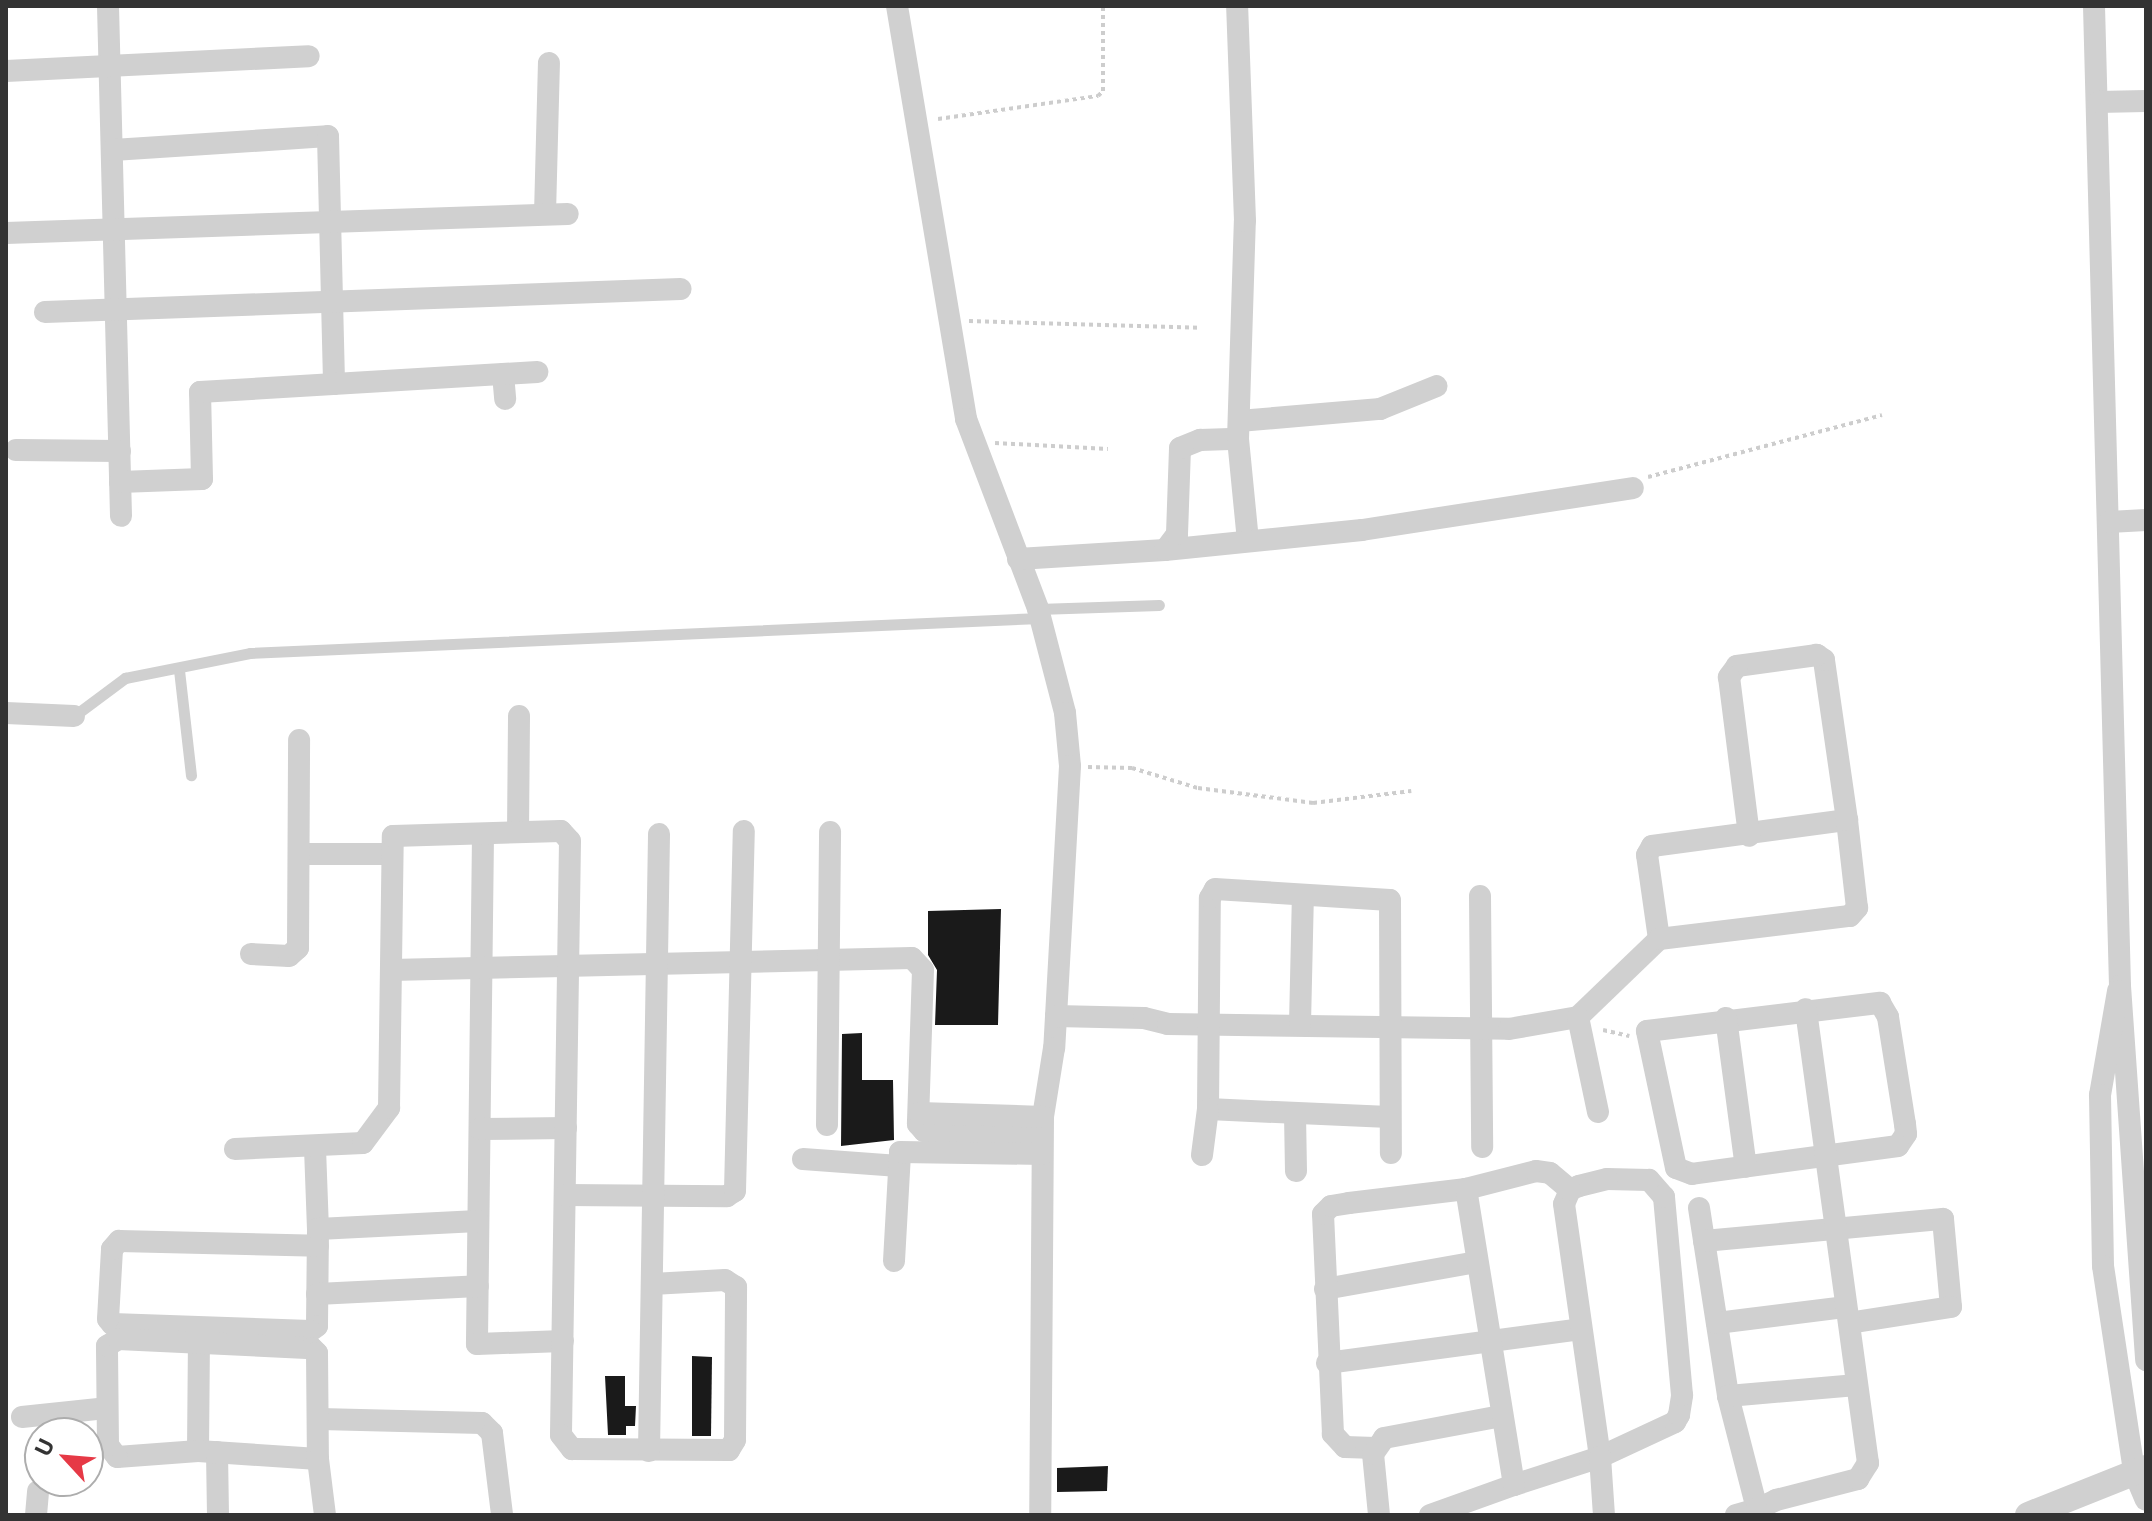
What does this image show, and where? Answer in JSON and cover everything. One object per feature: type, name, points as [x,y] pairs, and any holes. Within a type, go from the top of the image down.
[{"type":"street","points":[[108,6],[121,516]]},
{"type":"street","points":[[897,6],[973,442],[1039,613],[1055,664],[1070,766],[1056,1016],[1042,1135],[1040,1515]]},
{"type":"street","points":[[1237,6],[1245,221],[1239,430],[1248,541]]},
{"type":"street","points":[[2094,6],[2120,986],[2127,1007],[2136,1269],[2146,1360]]},
{"type":"street","points":[[6,71],[309,56]]},
{"type":"street","points":[[545,214],[549,63]]},
{"type":"street","points":[[2098,102],[2146,101]]},
{"type":"street","points":[[113,150],[328,136],[334,384]]},
{"type":"street","points":[[6,233],[568,214]]},
{"type":"street","points":[[45,312],[681,289]]},
{"type":"street","points":[[120,482],[202,479],[200,392],[537,372]]},
{"type":"street","points":[[503,374],[505,399]]},
{"type":"street","points":[[1165,550],[1177,534],[1180,448],[1239,430],[1380,409],[1437,386]]},
{"type":"street","points":[[16,450],[120,451]]},
{"type":"street","points":[[1018,559],[1165,550],[1393,526],[1633,488]]},
{"type":"street","points":[[2109,522],[2146,520]]},
{"type":"street","points":[[1056,1016],[1144,1018],[1154,1013],[1209,1018],[1479,1023],[1578,1020],[1659,939],[1850,916],[1857,908],[1822,658],[1737,666],[1728,686],[1749,836]]},
{"type":"street","points":[[6,713],[74,716]]},
{"type":"street","points":[[518,832],[519,716]]},
{"type":"street","points":[[251,954],[289,956],[298,948],[299,740]]},
{"type":"street","points":[[1659,939],[1647,853],[1652,846],[1749,836],[1847,820]]},
{"type":"street","points":[[565,1195],[727,1196],[735,1191],[744,831]]},
{"type":"street","points":[[827,1125],[832,961],[830,832]]},
{"type":"street","points":[[235,1149],[315,1148],[363,1143],[389,1108],[389,840],[400,834],[568,834],[563,1341],[564,1443],[572,1449],[729,1450],[735,1440],[736,1287],[725,1280],[652,1284]]},
{"type":"street","points":[[649,1451],[659,834]]},
{"type":"street","points":[[483,835],[477,1344],[563,1341]]},
{"type":"street","points":[[299,854],[389,854]]},
{"type":"street","points":[[1202,1155],[1208,1109],[1210,898],[1215,889],[1303,896],[1388,898],[1391,1153]]},
{"type":"street","points":[[1300,1018],[1303,896]]},
{"type":"street","points":[[1480,896],[1482,1147]]},
{"type":"street","points":[[391,970],[569,965],[656,967],[903,957],[922,966],[919,1113],[1042,1135]]},
{"type":"street","points":[[1884,1006],[1905,1124],[1898,1146],[1692,1174],[1676,1168],[1647,1031],[1806,1009],[1884,1006]]},
{"type":"street","points":[[2127,1007],[2100,1095],[2103,1266],[2146,1500]]},
{"type":"street","points":[[1699,1208],[1728,1396],[1751,1513],[1864,1474],[1868,1463],[1806,1009]]},
{"type":"street","points":[[1726,1018],[1746,1167]]},
{"type":"street","points":[[1578,1020],[1598,1112]]},
{"type":"street","points":[[1208,1109],[1389,1117]]},
{"type":"street","points":[[1295,1114],[1296,1171]]},
{"type":"street","points":[[480,1129],[566,1128]]},
{"type":"street","points":[[894,1261],[900,1152],[1042,1135]]},
{"type":"street","points":[[315,1148],[318,1237],[317,1326],[310,1331],[112,1324],[108,1319],[112,1249],[119,1241],[318,1237],[478,1221]]},
{"type":"street","points":[[803,1159],[899,1166]]},
{"type":"street","points":[[1375,1448],[1345,1447],[1333,1434],[1322,1218],[1328,1208],[1466,1189],[1536,1171],[1550,1173],[1570,1190]]},
{"type":"street","points":[[1430,1515],[1600,1457],[1675,1422],[1679,1415],[1682,1395],[1664,1197],[1649,1180],[1607,1179],[1570,1190]]},
{"type":"street","points":[[1466,1189],[1514,1485]]},
{"type":"street","points":[[1570,1190],[1564,1204],[1600,1457],[1604,1515]]},
{"type":"street","points":[[1704,1241],[1935,1218],[1947,1223],[1951,1307],[1717,1323]]},
{"type":"street","points":[[1325,1289],[1477,1262]]},
{"type":"street","points":[[317,1294],[478,1286]]},
{"type":"street","points":[[1327,1363],[1581,1329]]},
{"type":"street","points":[[318,1459],[208,1451],[117,1457],[108,1445],[105,1351],[110,1342],[312,1348],[317,1353],[318,1459],[325,1515]]},
{"type":"street","points":[[199,1343],[208,1451],[218,1515]]},
{"type":"street","points":[[1728,1396],[1857,1385]]},
{"type":"street","points":[[22,1417],[106,1408]]},
{"type":"street","points":[[1379,1515],[1375,1448],[1384,1438],[1502,1416]]},
{"type":"street","points":[[320,1419],[482,1423],[492,1433],[502,1515]]},
{"type":"street","points":[[2028,1515],[2140,1470]]},
{"type":"lane","points":[[74,716],[125,678],[179,670],[250,653],[1159,605]]},
{"type":"lane","points":[[179,670],[191,775]]},
{"type":"path","points":[[919,122],[1098,96],[1103,91],[1103,6]]},
{"type":"path","points":[[950,321],[1200,328]]},
{"type":"path","points":[[1633,488],[1648,476],[1882,415]]},
{"type":"path","points":[[973,442],[1108,449]]},
{"type":"path","points":[[1070,766],[1132,768],[1198,788],[1313,803],[1411,791]]},
{"type":"path","points":[[1578,1020],[1624,1036],[1647,1031]]},
{"type":"building","points":[[1001,909],[998,1025],[935,1025],[937,970],[928,955],[928,911]]},
{"type":"building","points":[[862,1033],[862,1080],[893,1080],[894,1140],[841,1146],[842,1034]]},
{"type":"building","points":[[692,1356],[712,1357],[711,1436],[692,1436]]},
{"type":"building","points":[[605,1376],[625,1376],[625,1406],[636,1406],[635,1426],[626,1426],[626,1435],[608,1435]]},
{"type":"building","points":[[1108,1466],[1107,1491],[1057,1492],[1057,1468]]}]
